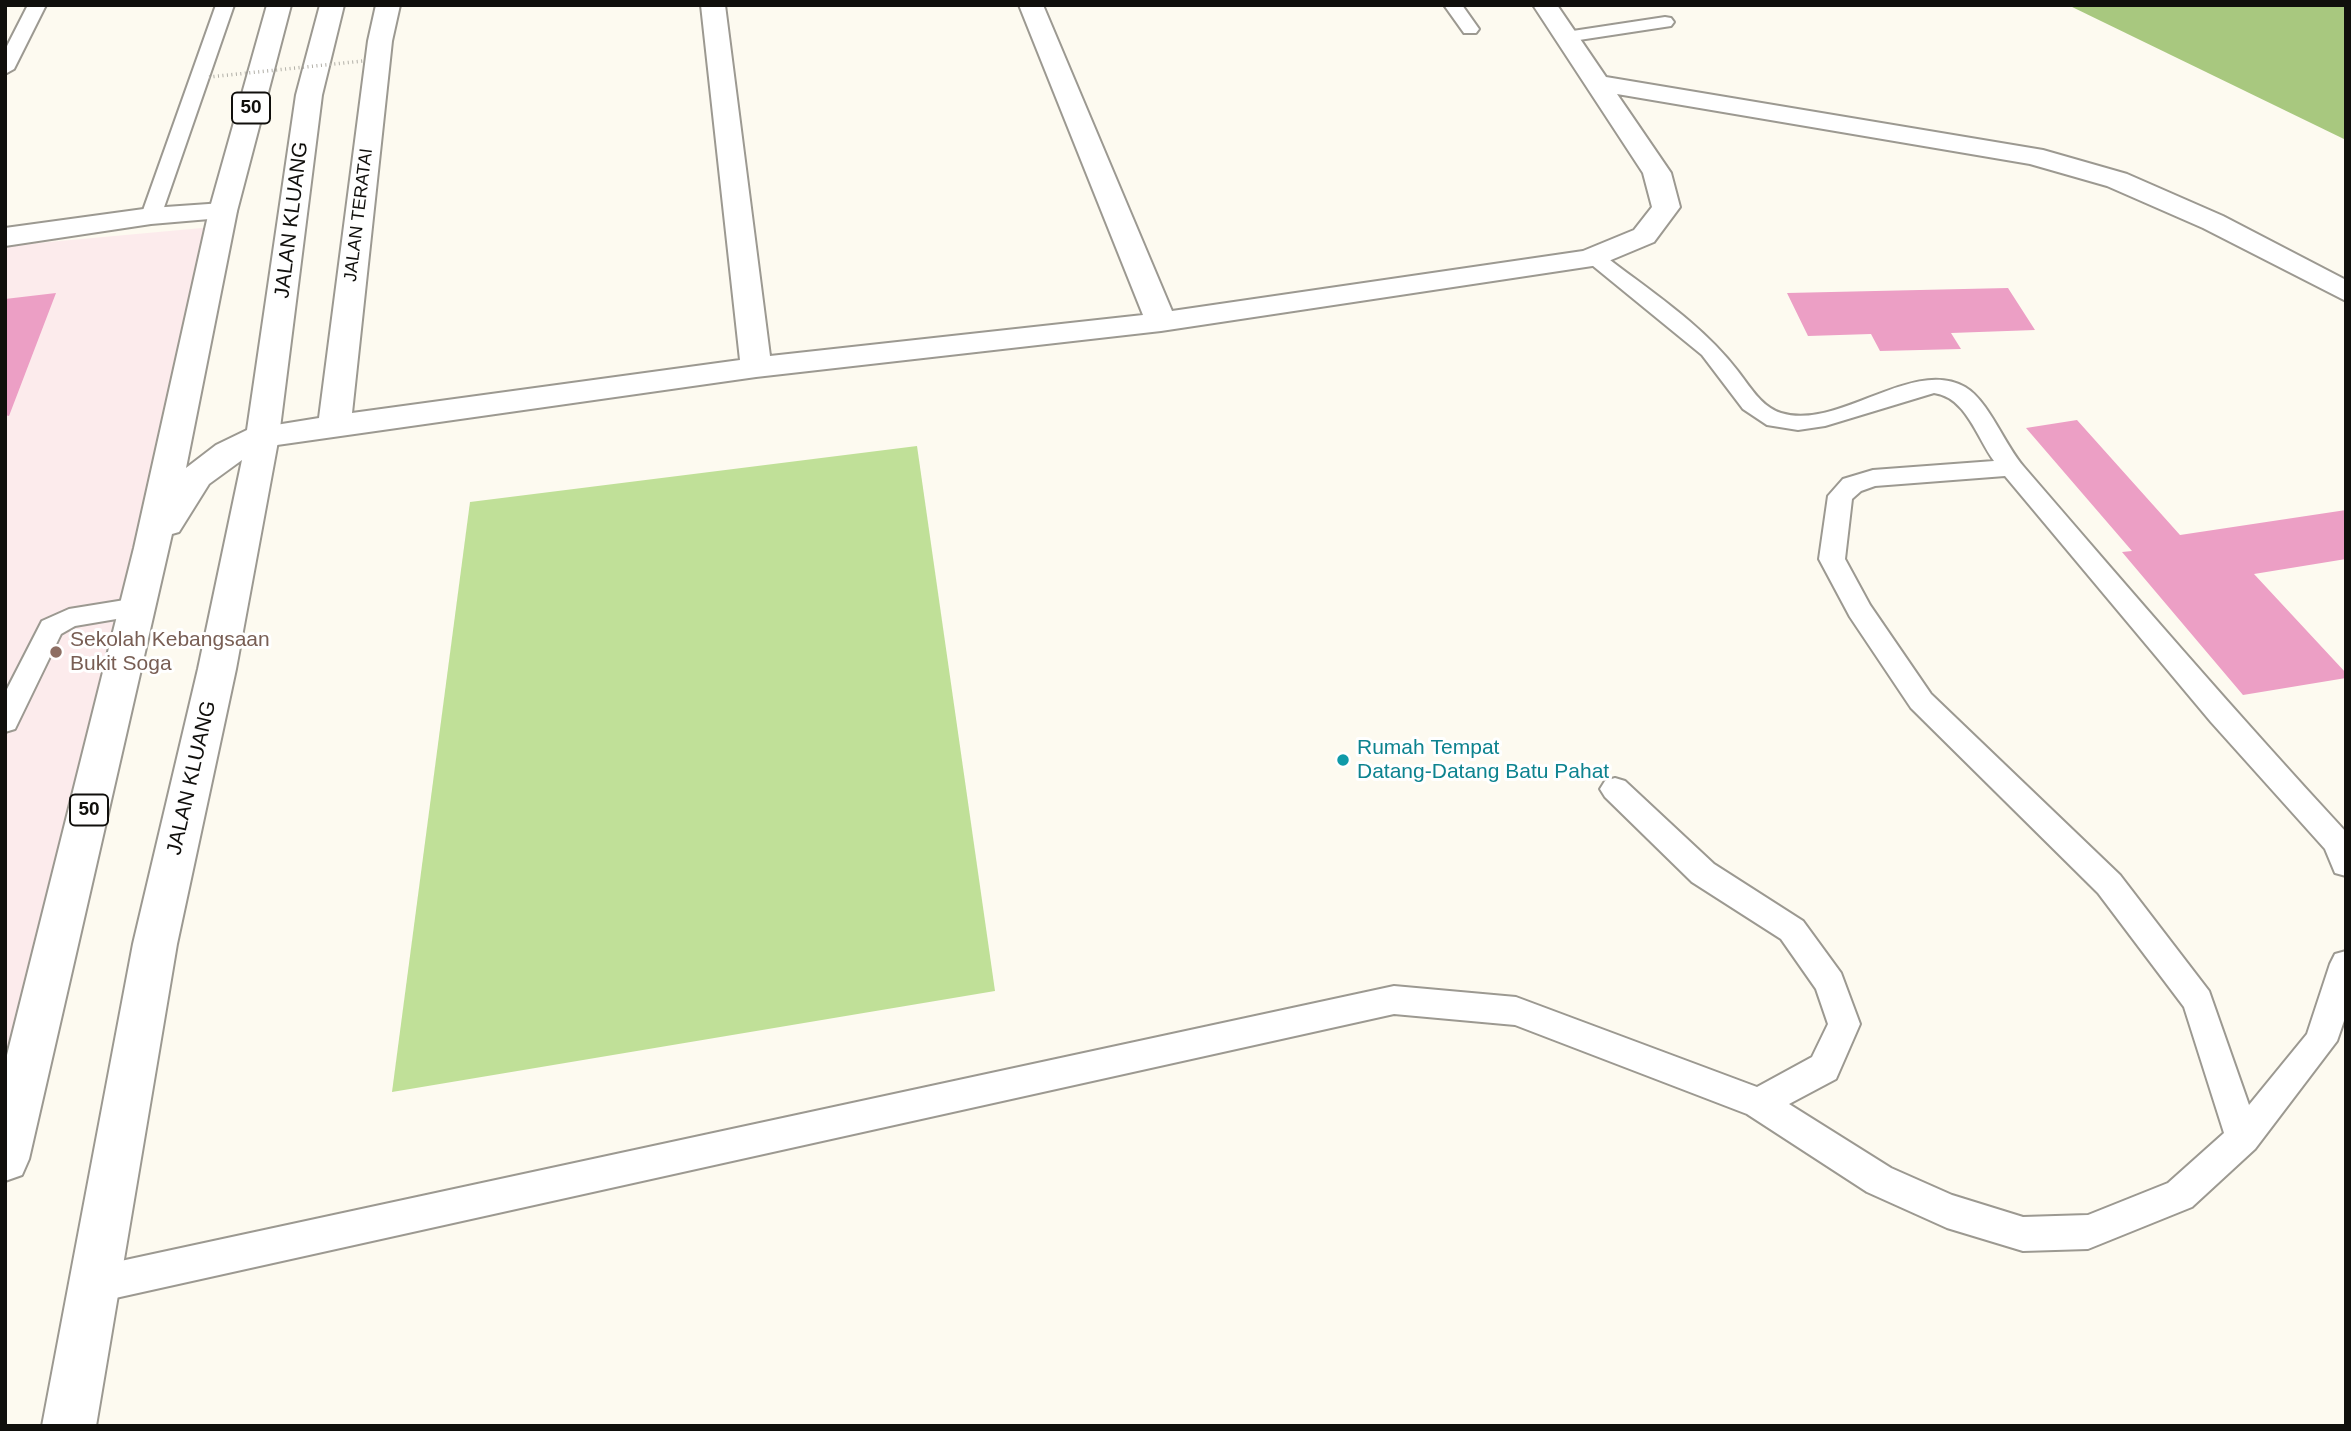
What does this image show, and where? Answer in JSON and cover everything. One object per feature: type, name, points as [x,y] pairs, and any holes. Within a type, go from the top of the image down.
[{"type":"main road","name":"50","points":[[5,1159],[152,548],[223,211],[279,5]]},
{"type":"main road","name":"JALAN KLUANG","points":[[69,1426],[155,944],[217,669],[263,436],[309,95],[332,5]]},
{"type":"main road","name":"JALAN TERATAI","points":[[334,426],[380,41],[388,5]]},
{"type":"main road","points":[[713,5],[756,367]]},
{"type":"main road","points":[[1031,5],[1161,322]]},
{"type":"main road","points":[[152,548],[197,476],[228,453],[263,436],[756,367],[1161,322],[1594,257],[1644,236],[1666,207],[1657,173],[1545,5]]},
{"type":"main road","points":[[1595,83],[2033,156],[2117,180],[2201,216],[2346,292]]},
{"type":"main road","points":[[5,237],[151,216],[223,211]]},
{"type":"lane","points":[[5,69],[37,5]]},
{"type":"lane","points":[[151,216],[225,5]]},
{"type":"lane","points":[[1453,5],[1470,29]]},
{"type":"lane","points":[[1566,37],[1665,22]]},
{"type":"lane","points":[[1594,257],[1710,350],[1751,404],[1775,420],[1798,422],[1825,419],[1933,386],[1948,386],[1961,392],[1972,402],[1992,442],[2011,468],[2221,715],[2337,842],[2346,864]]},
{"type":"lane","points":[[2011,468],[1873,478],[1852,485],[1840,496],[1832,559],[1859,610],[1920,701],[2109,884],[2198,1001],[2243,1138]]},
{"type":"lane","points":[[5,721],[51,628],[69,618],[137,607]]},
{"type":"lane","points":[[1615,789],[1703,873],[1792,930],[1830,982],[1844,1024],[1824,1068],[1759,1103]]},
{"type":"lane","points":[[93,1285],[1394,1000],[1516,1011],[1759,1103],[1880,1180],[1947,1211],[2023,1234],[2088,1232],[2180,1195],[2243,1138],[2321,1041],[2346,964]]},
{"type":"path","points":[[209,77],[363,61]]},
{"type":"shaded area","name":"Sekolah Kebangsaan Bukit Soga","points":[[213,227],[5,1059],[5,246]]},
{"type":"green space","points":[[2068,5],[2346,5],[2346,140]]},
{"type":"green space","points":[[917,446],[995,991],[392,1092],[470,502]]},
{"type":"building","points":[[2008,288],[2035,330],[1951,333],[1961,349],[1880,351],[1871,334],[1808,336],[1787,293]]},
{"type":"building","points":[[56,293],[9,416],[5,415],[5,299]]},
{"type":"building","points":[[2077,420],[2180,535],[2346,510],[2346,559],[2254,574],[2346,673],[2346,678],[2243,695],[2122,552],[2132,551],[2026,428]]},
{"type":"place","name":"Sekolah Kebangsaan Bukit Soga","points":[[56,652]]},
{"type":"place","name":"Rumah Tempat Datang-Datang Batu Pahat","points":[[1343,760]]}]
